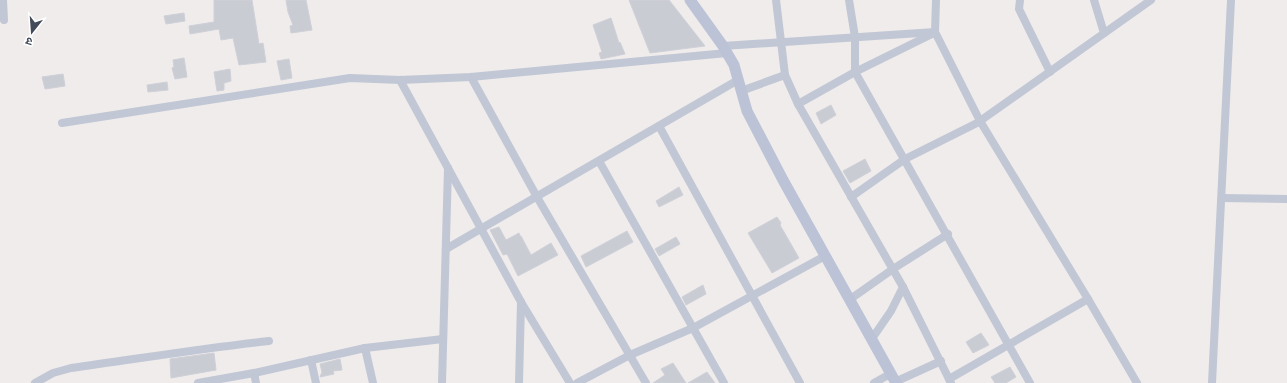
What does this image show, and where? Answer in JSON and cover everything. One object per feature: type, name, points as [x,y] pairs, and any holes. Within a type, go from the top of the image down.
[{"type":"street","points":[[3,0],[4,20]]},
{"type":"street","points":[[690,0],[725,49],[734,65],[747,111],[893,380]]},
{"type":"street","points":[[776,0],[785,75],[798,104],[903,287],[950,381],[1088,299]]},
{"type":"street","points":[[849,0],[855,37],[855,72],[948,234],[1030,383]]},
{"type":"street","points":[[936,0],[935,32],[980,120],[1137,383]]},
{"type":"street","points":[[1020,0],[1019,9],[1050,72]]},
{"type":"street","points":[[1094,0],[1104,34]]},
{"type":"street","points":[[851,197],[905,159],[979,122],[1151,0]]},
{"type":"street","points":[[1212,382],[1231,0]]},
{"type":"street","points":[[62,123],[350,78],[400,80],[471,77],[781,42],[935,32]]},
{"type":"street","points":[[798,104],[855,72],[935,32]]},
{"type":"street","points":[[446,250],[659,126],[740,85],[785,75]]},
{"type":"street","points":[[471,77],[537,197],[646,383]]},
{"type":"street","points":[[400,80],[521,302],[570,383]]},
{"type":"street","points":[[659,126],[800,383]]},
{"type":"street","points":[[599,161],[724,383]]},
{"type":"street","points":[[442,383],[448,168]]},
{"type":"street","points":[[1222,198],[1287,200]]},
{"type":"street","points":[[849,300],[893,269],[948,234]]},
{"type":"street","points":[[577,383],[630,355],[693,328],[825,256]]},
{"type":"street","points":[[871,340],[885,320],[903,287]]},
{"type":"street","points":[[519,383],[521,302]]},
{"type":"street","points":[[198,383],[254,373],[365,348],[443,338]]},
{"type":"street","points":[[35,383],[53,374],[71,368],[269,340]]},
{"type":"street","points":[[365,348],[373,383]]},
{"type":"street","points":[[311,360],[316,383]]},
{"type":"street","points":[[874,383],[893,380],[941,361]]},
{"type":"street","points":[[254,373],[256,383]]},
{"type":"building","points":[[214,0],[252,0],[259,44],[263,43],[266,62],[239,65],[233,38],[221,40],[219,29],[190,34],[189,26],[214,22]]},
{"type":"building","points":[[286,0],[306,0],[312,30],[291,33],[290,26],[293,25],[288,12]]},
{"type":"building","points":[[629,0],[669,0],[705,46],[650,53]]},
{"type":"building","points":[[184,13],[185,21],[166,24],[164,16]]},
{"type":"building","points":[[611,18],[619,43],[620,42],[625,54],[601,59],[599,53],[602,52],[593,25]]},
{"type":"building","points":[[184,58],[187,77],[175,79],[172,68],[174,67],[173,60]]},
{"type":"building","points":[[289,59],[292,78],[281,80],[277,61]]},
{"type":"building","points":[[230,69],[231,81],[224,83],[224,90],[217,91],[214,72]]},
{"type":"building","points":[[63,74],[65,86],[45,89],[42,77]]},
{"type":"building","points":[[167,82],[168,90],[148,92],[147,85]]},
{"type":"building","points":[[831,105],[836,115],[821,124],[816,113]]},
{"type":"building","points":[[865,159],[871,171],[850,183],[843,171]]},
{"type":"building","points":[[679,187],[683,195],[659,207],[656,201]]},
{"type":"building","points":[[777,217],[799,258],[772,273],[748,233]]},
{"type":"building","points":[[499,227],[506,240],[519,233],[531,255],[551,243],[558,255],[518,276],[507,254],[503,255],[490,230]]},
{"type":"building","points":[[627,231],[633,242],[586,267],[581,256]]},
{"type":"building","points":[[676,237],[680,244],[659,256],[655,249]]},
{"type":"building","points":[[703,285],[706,294],[686,305],[682,297]]},
{"type":"building","points":[[981,333],[989,345],[973,353],[966,342]]},
{"type":"building","points":[[214,353],[216,370],[171,378],[170,359]]},
{"type":"building","points":[[340,359],[342,370],[333,371],[334,374],[320,377],[322,372],[320,364]]},
{"type":"building","points":[[673,363],[686,383],[653,383],[665,375],[661,369]]},
{"type":"building","points":[[1010,367],[1016,377],[1006,383],[995,383],[991,377]]},
{"type":"building","points":[[707,372],[715,383],[688,383]]}]
